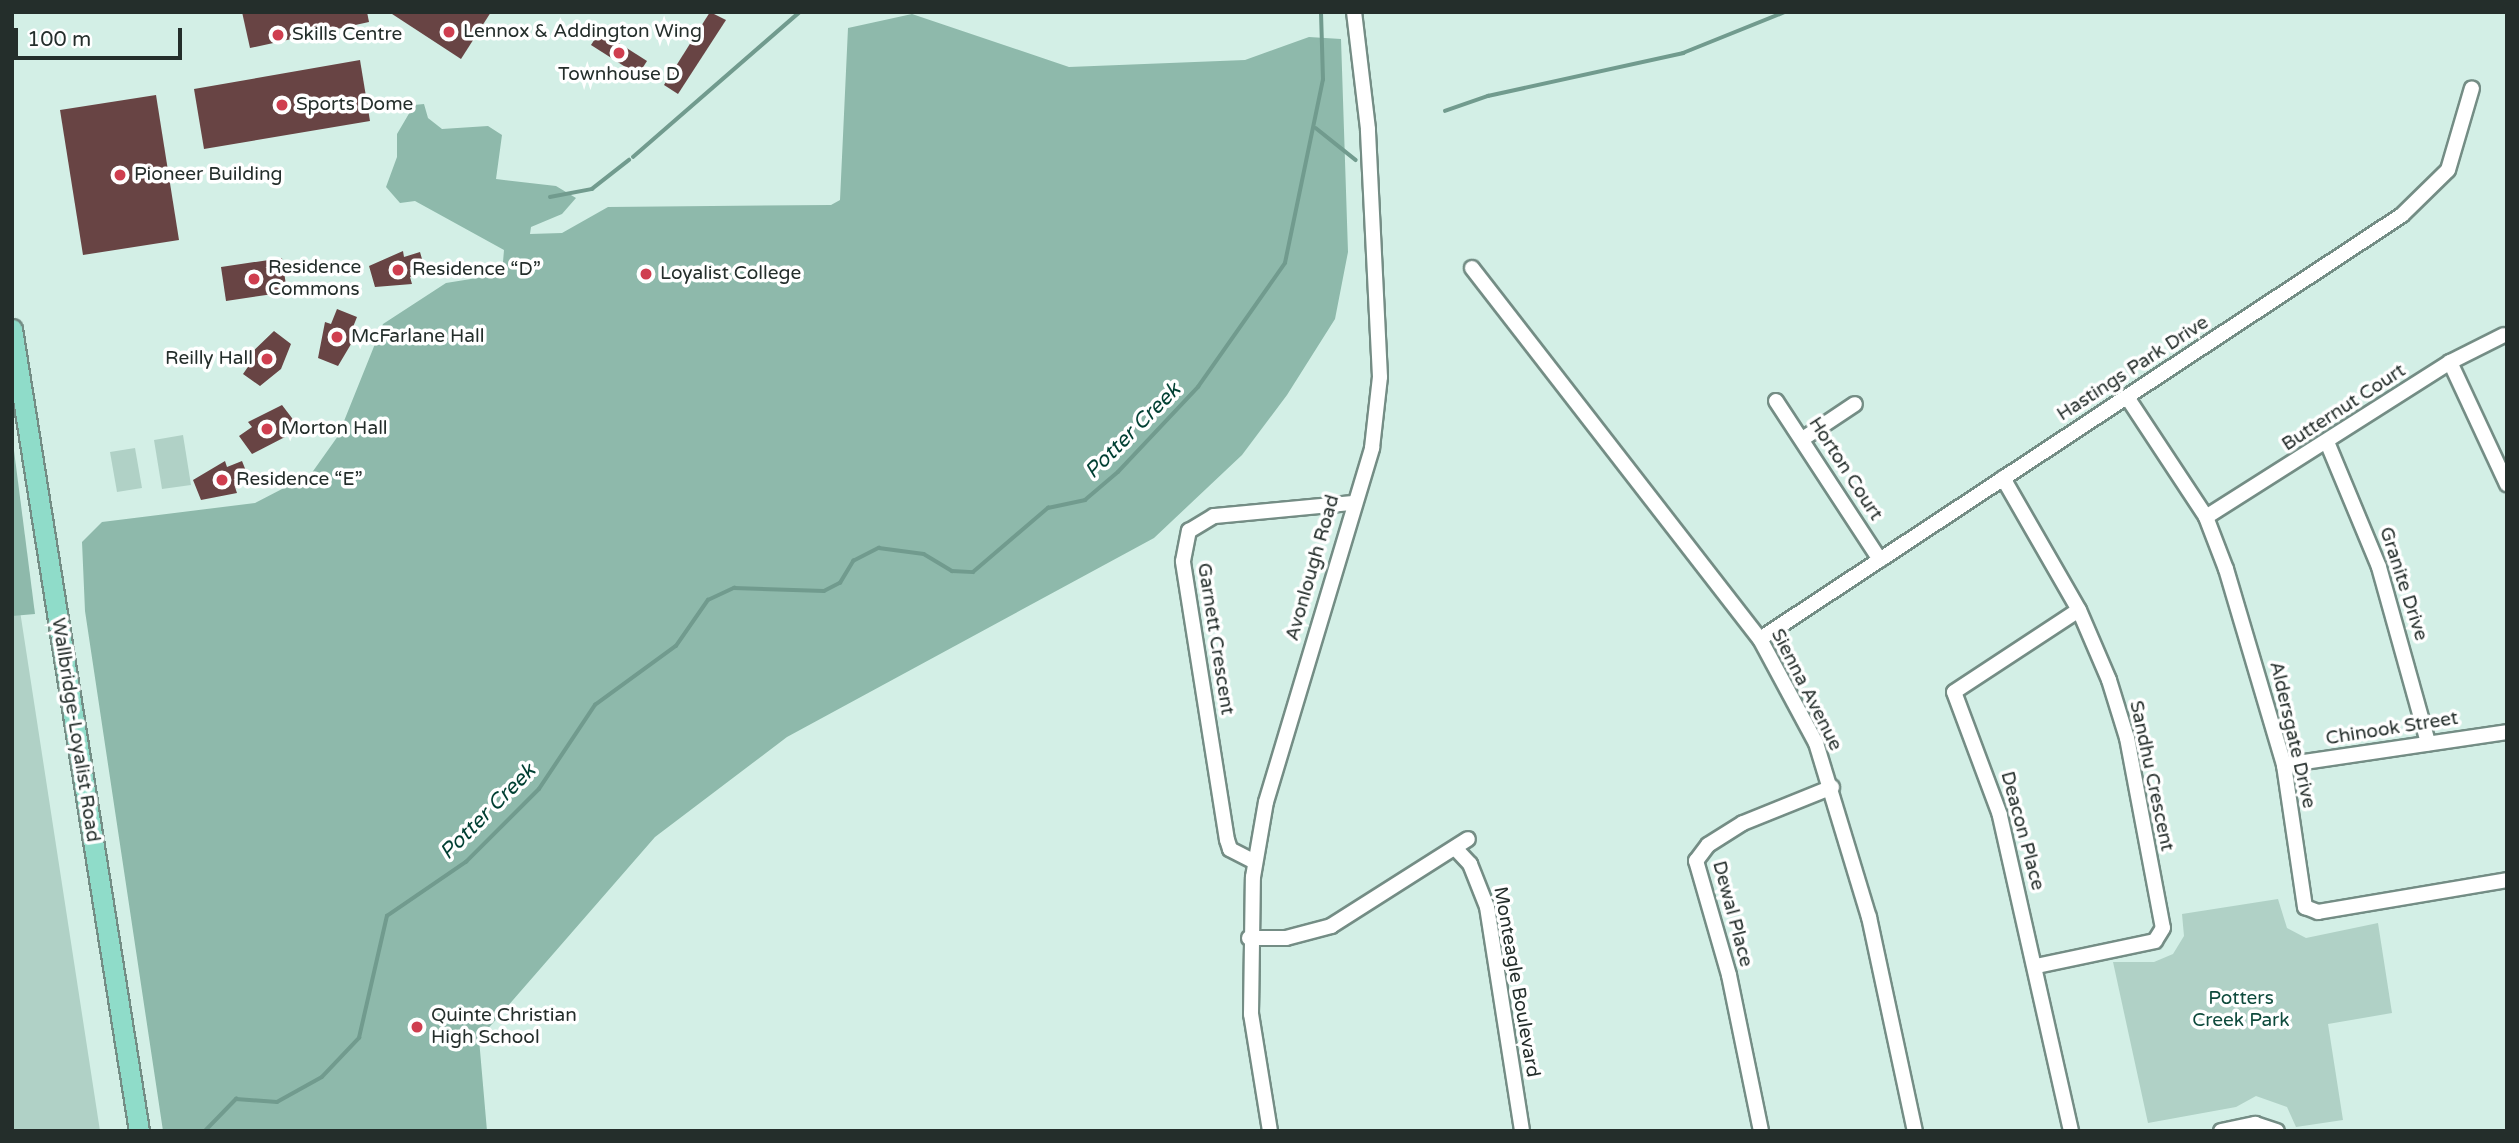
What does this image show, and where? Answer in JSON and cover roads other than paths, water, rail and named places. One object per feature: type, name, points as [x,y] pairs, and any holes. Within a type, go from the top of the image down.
[{"type":"main road","name":"Wallbridge-Loyalist Road","points":[[12,329],[139,1131]]},
{"type":"street","name":"Avonlough Road","points":[[1270,1131],[1251,1014],[1249,938],[1255,862],[1266,802],[1352,503],[1373,448],[1380,377],[1368,129],[1354,12]]},
{"type":"street","name":"Hastings Park Drive","points":[[1760,639],[2127,397],[2427,194],[2462,137],[2472,88]]},
{"type":"street","name":"Sienna Avenue","points":[[1472,268],[1760,639],[1816,743],[1832,788],[1869,917],[1915,1131]]},
{"type":"street","name":"Butternut Court","points":[[2206,517],[2450,362],[2504,335]]},
{"type":"street","points":[[2450,362],[2507,484]]},
{"type":"street","name":"Aldersgate Drive","points":[[2127,397],[2206,517],[2284,765],[2305,907],[2318,912],[2507,880]]},
{"type":"street","name":"Horton Court","points":[[1776,401],[1804,438],[1880,560]]},
{"type":"street","points":[[1804,438],[1855,404]]},
{"type":"street","name":"Granite Drive","points":[[2327,442],[2379,567],[2428,743]]},
{"type":"street","name":"Sandhu Crescent","points":[[2003,478],[2079,610],[2126,738],[2163,928],[2155,941],[2036,966]]},
{"type":"street","name":"Garnett Crescent","points":[[1255,862],[1230,849],[1227,840],[1183,561],[1189,531],[1214,516],[1352,503]]},
{"type":"street","name":"Deacon Place","points":[[2071,1131],[2000,815],[1954,692],[2079,610]]},
{"type":"street","name":"Chinook Street","points":[[2284,765],[2507,732]]},
{"type":"street","name":"Dewal Place","points":[[1760,1131],[1729,975],[1696,861],[1708,845],[1742,823],[1832,788]]},
{"type":"street","points":[[1249,938],[1286,938],[1331,926],[1468,839]]},
{"type":"street","name":"Monteagle Boulevard","points":[[1455,848],[1470,864],[1487,907],[1522,1131]]},
{"type":"street","points":[[2221,1131],[2255,1124],[2277,1131]]},
{"type":"waterway","points":[[633,157],[800,12]]},
{"type":"waterway","name":"Potter Creek","points":[[205,1131],[236,1099],[277,1102],[322,1077],[359,1038],[387,916],[466,862],[539,789],[595,705],[676,646],[708,600],[734,588],[824,591],[840,583],[853,561],[879,548],[924,554],[952,571],[973,572],[1048,508],[1085,500],[1118,472],[1198,387],[1285,263],[1323,80],[1321,12]]},
{"type":"waterway","points":[[1445,111],[1488,96],[1683,53],[1785,12]]},
{"type":"waterway","points":[[1316,128],[1356,160]]},
{"type":"waterway","points":[[550,197],[592,189],[629,160]]},
{"type":"place","name":"Lennox & Addington Wing","points":[[449,32]]},
{"type":"place","name":"Skills Centre","points":[[278,35]]},
{"type":"place","name":"Townhouse D","points":[[619,53]]},
{"type":"place","name":"Sports Dome","points":[[282,105]]},
{"type":"place","name":"Pioneer Building","points":[[120,175]]},
{"type":"place","name":"Residence “D”","points":[[398,270]]},
{"type":"place","name":"Loyalist College","points":[[646,274]]},
{"type":"place","name":"Residence Commons","points":[[254,279]]},
{"type":"place","name":"McFarlane Hall","points":[[337,337]]},
{"type":"place","name":"Reilly Hall","points":[[267,359]]},
{"type":"place","name":"Morton Hall","points":[[267,429]]},
{"type":"place","name":"Residence “E”","points":[[222,480]]},
{"type":"place","name":"Quinte Christian High School","points":[[417,1027]]},
{"type":"park label","name":"Potters Creek Park","points":[[2241,1010]]}]
